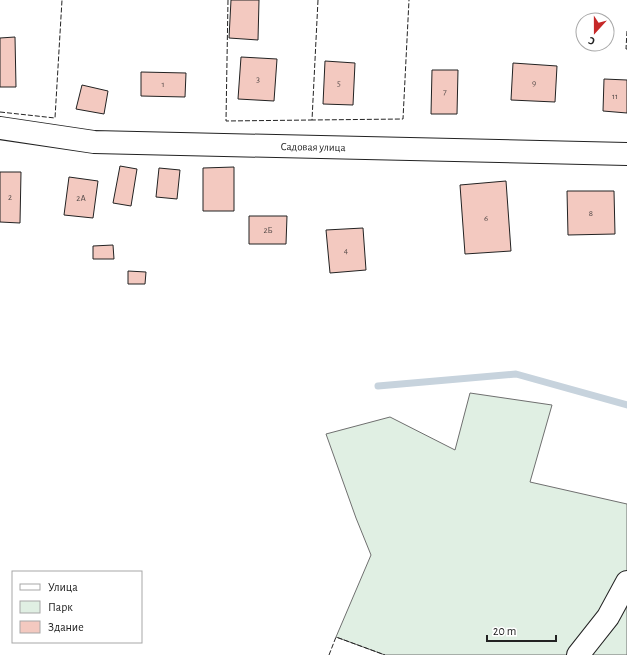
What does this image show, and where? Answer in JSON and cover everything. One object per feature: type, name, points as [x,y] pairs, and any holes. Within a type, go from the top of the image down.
[{"type":"street","name":"Садовая улица","points":[[0,128],[94,142],[627,154]]},
{"type":"street","points":[[578,655],[608,617],[627,582]]},
{"type":"green space","points":[[470,393],[552,405],[530,482],[627,504],[627,655],[385,655],[336,637],[371,555],[326,434],[390,417],[455,450]]},
{"type":"building","points":[[231,0],[259,0],[258,40],[229,38]]},
{"type":"building","points":[[15,37],[16,87],[0,87],[0,38]]},
{"type":"building","points":[[241,57],[277,59],[274,101],[238,99]]},
{"type":"building","points":[[325,61],[355,63],[353,105],[323,104]]},
{"type":"building","points":[[513,63],[557,66],[555,102],[511,100]]},
{"type":"building","points":[[432,70],[458,70],[457,114],[431,114]]},
{"type":"building","points":[[141,72],[186,73],[185,97],[141,96]]},
{"type":"building","points":[[604,79],[627,80],[627,113],[603,111]]},
{"type":"building","points":[[82,85],[108,91],[104,114],[76,109]]},
{"type":"building","points":[[120,166],[137,169],[131,206],[113,203]]},
{"type":"building","points":[[234,167],[234,211],[203,211],[203,168]]},
{"type":"building","points":[[159,168],[180,170],[177,199],[156,197]]},
{"type":"building","points":[[0,172],[21,172],[20,223],[0,222]]},
{"type":"building","points":[[69,177],[98,181],[93,218],[64,215]]},
{"type":"building","points":[[506,181],[511,251],[465,254],[460,185]]},
{"type":"building","points":[[567,191],[614,191],[615,234],[568,235]]},
{"type":"building","points":[[249,216],[287,216],[286,244],[249,244]]},
{"type":"building","points":[[363,228],[366,270],[330,273],[326,230]]},
{"type":"building","points":[[113,245],[114,259],[93,259],[93,246]]},
{"type":"building","points":[[128,271],[146,272],[145,284],[128,284]]},
{"type":"waterway","points":[[378,386],[516,374],[627,405]]},
{"type":"fence","points":[[0,112],[55,118],[62,0]]},
{"type":"fence","points":[[228,0],[226,121],[312,120]]},
{"type":"fence","points":[[318,0],[312,120],[403,119],[409,0]]},
{"type":"fence","points":[[627,31],[627,49]]},
{"type":"fence","points":[[329,655],[336,637],[385,655]]}]
